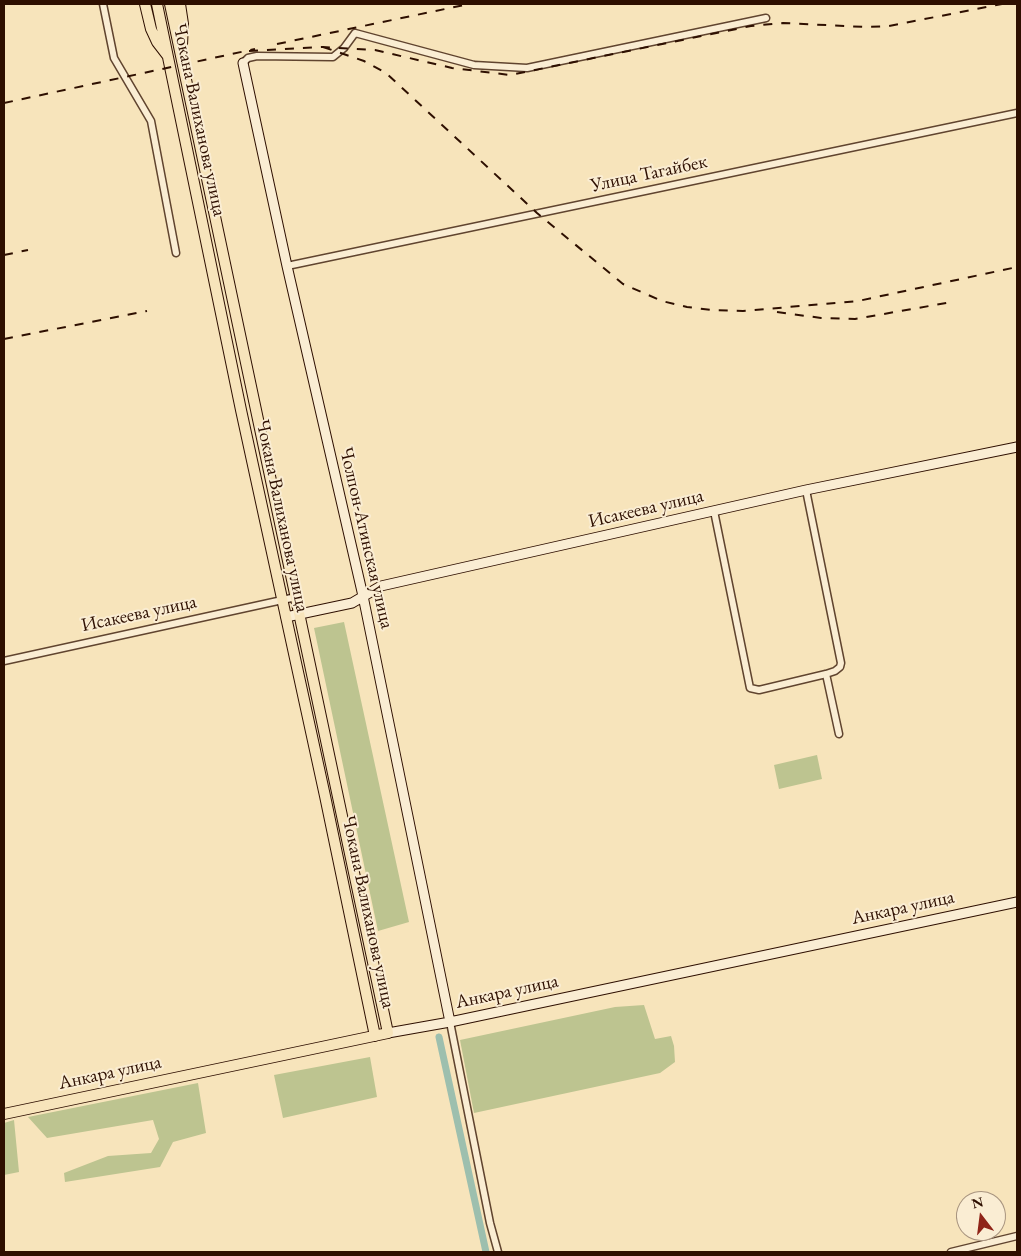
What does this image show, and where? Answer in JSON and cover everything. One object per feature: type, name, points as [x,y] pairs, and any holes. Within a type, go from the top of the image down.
[{"type":"main road","points":[[145,4],[151,29],[157,42],[169,58]]},
{"type":"main road","name":"Чокана Валиханова улица","points":[[157,4],[241,410],[375,1036]]},
{"type":"main road","name":"Чокана Валиханова улица","points":[[170,4],[388,1033]]},
{"type":"main road","points":[[180,4],[183,24],[180,56]]},
{"type":"main road","points":[[241,410],[255,407]]},
{"type":"main road","points":[[325,796],[338,794]]},
{"type":"main road","name":"Анкара улица","points":[[4,1114],[388,1033]]},
{"type":"street","points":[[103,4],[114,58],[150,121],[176,253]]},
{"type":"street","points":[[243,63],[248,58],[257,56],[333,57],[340,52],[355,33],[474,65],[527,68],[766,18]]},
{"type":"street","name":"Чолпон-Атинская улица","points":[[243,63],[287,266],[363,596],[450,1022]]},
{"type":"street","name":"Улица Тагайбек","points":[[287,266],[1017,113]]},
{"type":"street","name":"Исакеева улица","points":[[286,617],[348,604],[381,586],[806,490],[1017,446]]},
{"type":"street","points":[[714,511],[750,688],[759,690],[826,674],[835,671],[841,663],[806,490]]},
{"type":"street","name":"Исакеева улица","points":[[4,660],[296,597]]},
{"type":"street","points":[[826,674],[839,734]]},
{"type":"street","name":"Анкара улица","points":[[388,1033],[450,1022],[1017,902]]},
{"type":"street","points":[[450,1022],[490,1223],[498,1252]]},
{"type":"street","points":[[951,1252],[1017,1236]]},
{"type":"green space","points":[[344,622],[409,922],[378,931],[314,628]]},
{"type":"green space","points":[[817,755],[822,779],[779,789],[774,765]]},
{"type":"green space","points":[[644,1005],[655,1039],[671,1036],[674,1046],[675,1062],[660,1073],[474,1113],[460,1040],[615,1007]]},
{"type":"green space","points":[[370,1057],[377,1097],[283,1118],[274,1075]]},
{"type":"green space","points":[[198,1083],[206,1133],[173,1142],[160,1167],[65,1182],[64,1173],[108,1156],[151,1153],[159,1139],[153,1120],[47,1138],[28,1117]]},
{"type":"green space","points":[[14,1120],[19,1172],[4,1175],[4,1123]]},
{"type":"waterway","points":[[439,1037],[486,1252]]},
{"type":"railway","points":[[277,44],[469,4]]},
{"type":"railway","points":[[249,51],[323,47],[375,50],[452,68],[510,75],[751,26],[783,23],[866,27],[889,26],[1002,4]]},
{"type":"railway","points":[[323,47],[364,61],[386,73],[537,213],[623,284],[662,301],[711,310],[743,311],[858,301],[1017,267]]},
{"type":"railway","points":[[4,103],[255,49]]},
{"type":"railway","points":[[4,255],[28,250]]},
{"type":"railway","points":[[777,312],[821,318],[855,319],[952,302]]},
{"type":"railway","points":[[4,339],[147,311]]}]
